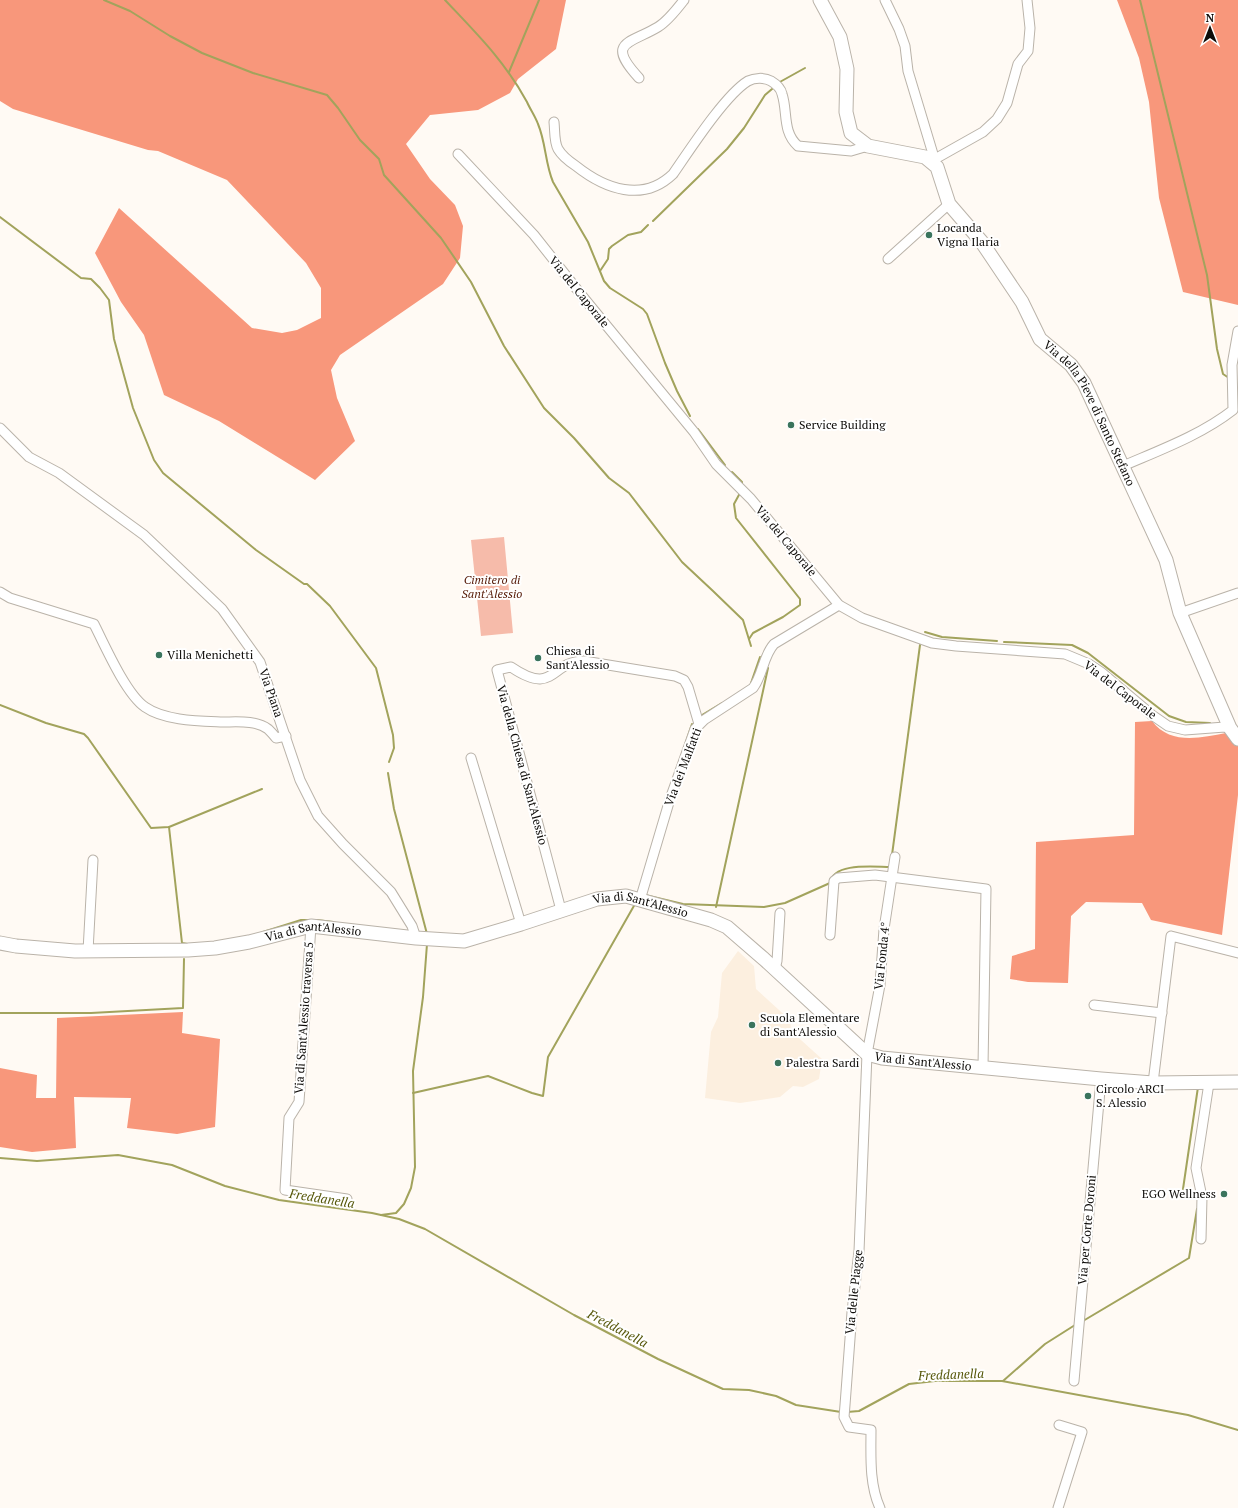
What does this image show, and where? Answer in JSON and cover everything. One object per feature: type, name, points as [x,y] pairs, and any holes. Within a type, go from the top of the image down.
[{"type":"street","points":[[639,78],[627,65],[622,55],[622,50],[625,44],[631,39],[660,26],[684,0]]},
{"type":"street","points":[[820,0],[840,37],[847,69],[846,112],[851,133],[868,146],[925,158],[936,163]]},
{"type":"street","points":[[885,0],[899,29],[905,46],[908,71],[936,163]]},
{"type":"street","points":[[936,163],[983,132],[997,119],[1007,104],[1018,64],[1028,51],[1030,28],[1027,0]]},
{"type":"street","points":[[554,122],[558,149],[565,157],[591,177],[611,186],[627,190],[647,190],[655,188],[666,181],[673,174],[716,114],[731,96],[747,82],[755,79],[766,78],[776,84],[782,94],[786,124],[791,140],[798,146],[851,151],[868,146]]},
{"type":"street","name":"Via del Caporale","points":[[458,154],[534,235],[583,298],[692,430],[716,464],[751,498],[839,605],[862,618],[932,642],[956,646],[1065,654],[1089,664],[1101,672],[1152,715],[1168,726],[1185,730],[1225,727],[1230,728]]},
{"type":"street","name":"Via della Pieve di Santo Stefano","points":[[936,163],[949,204],[981,241],[1022,302],[1040,339],[1071,365],[1084,383],[1166,560],[1180,613],[1230,728],[1238,739]]},
{"type":"street","points":[[888,259],[949,204]]},
{"type":"street","points":[[1123,466],[1186,438],[1220,420],[1233,410],[1232,365],[1238,331]]},
{"type":"street","name":"Via Piana","points":[[0,428],[29,457],[60,473],[144,535],[222,609],[260,662],[300,780],[318,816],[343,844],[391,892],[412,926],[416,938]]},
{"type":"street","points":[[0,592],[10,598],[94,624],[121,676],[136,698],[146,708],[188,720],[243,722],[268,729],[276,738],[286,736]]},
{"type":"street","points":[[1180,613],[1238,593]]},
{"type":"street","name":"Via dei Malfatti","points":[[640,896],[670,799],[699,724],[753,688],[758,681],[769,650],[774,644],[839,605]]},
{"type":"street","name":"Via della Chiesa di Sant'Alessio","points":[[561,910],[497,670],[511,666],[535,679],[552,676],[570,663],[584,660],[675,676],[684,680],[688,687],[699,724]]},
{"type":"street","points":[[471,758],[521,924]]},
{"type":"street","name":"Via Fonda 4°","points":[[868,1054],[880,985],[884,929],[895,857]]},
{"type":"street","points":[[88,951],[93,860]]},
{"type":"street","points":[[830,935],[834,884],[838,878],[848,875],[875,875],[986,888],[983,1067]]},
{"type":"street","name":"Via di Sant'Alessio","points":[[0,943],[16,946],[88,951],[188,950],[214,948],[249,942],[310,926],[416,938],[464,941],[597,899],[640,896],[721,924],[739,936],[868,1054],[882,1058],[1153,1083],[1238,1082]]},
{"type":"street","points":[[775,969],[777,961],[780,913]]},
{"type":"street","name":"Via di Sant'Alessio traversa 5","points":[[310,926],[299,1102],[289,1118],[285,1190],[347,1199]]},
{"type":"street","points":[[1153,1083],[1171,936],[1238,953]]},
{"type":"street","points":[[1094,1005],[1162,1013]]},
{"type":"street","name":"Via delle Piagge","points":[[868,1054],[860,1251],[849,1341],[844,1417],[849,1427],[871,1430],[873,1482],[876,1499],[880,1508]]},
{"type":"street","name":"Via per Corte Doroni","points":[[1074,1381],[1101,1079]]},
{"type":"street","points":[[1201,1239],[1202,1197],[1196,1168],[1209,1083]]},
{"type":"street","points":[[1058,1508],[1082,1432],[1059,1425]]},
{"type":"shaded area","points":[[0,0],[566,0],[556,49],[518,79],[510,93],[478,110],[430,115],[406,144],[430,179],[455,205],[463,226],[460,258],[443,284],[340,355],[331,370],[337,398],[355,441],[315,480],[219,421],[164,395],[144,335],[121,302],[95,253],[119,208],[252,328],[282,333],[297,330],[321,318],[321,288],[306,263],[227,180],[158,151],[148,150],[13,109],[0,101]]},
{"type":"shaded area","points":[[1117,0],[1238,0],[1238,305],[1183,292],[1159,198],[1149,102],[1139,58]]},
{"type":"shaded area","points":[[1152,721],[1159,729],[1176,737],[1196,738],[1226,733],[1238,746],[1238,795],[1222,935],[1151,920],[1142,903],[1086,902],[1071,916],[1068,983],[1028,982],[1010,979],[1012,956],[1035,949],[1036,842],[1134,835],[1135,722]]},
{"type":"shaded area","name":"Scuola Elementare di Sant'Alessio","points":[[738,951],[754,966],[756,989],[790,1020],[791,1031],[822,1059],[819,1079],[803,1087],[793,1086],[780,1097],[740,1103],[705,1098],[711,1032],[718,1017],[722,973]]},
{"type":"shaded area","points":[[183,1012],[182,1033],[220,1039],[215,1127],[177,1134],[127,1128],[131,1098],[74,1097],[76,1148],[32,1152],[0,1147],[0,1068],[37,1075],[36,1098],[56,1098],[57,1018]]},
{"type":"green space","name":"Cimitero di Sant'Alessio","points":[[504,537],[513,633],[481,636],[471,540]]},
{"type":"waterway","points":[[104,0],[130,11],[170,36],[202,53],[253,73],[327,95],[360,140],[379,159],[384,175],[441,238],[471,282],[504,346],[544,408],[574,438],[609,478],[629,493],[682,562],[743,620],[751,646]]},
{"type":"waterway","points":[[445,0],[499,60],[527,102],[541,131],[548,168],[553,182],[588,242],[604,281],[610,288],[643,309],[647,314],[665,363],[690,416]]},
{"type":"waterway","points":[[509,72],[539,0]]},
{"type":"waterway","points":[[1140,0],[1207,275],[1217,349],[1223,374],[1229,378]]},
{"type":"waterway","points":[[778,83],[805,68]]},
{"type":"waterway","points":[[653,221],[727,149],[744,128],[765,95],[772,89]]},
{"type":"waterway","points":[[0,217],[81,278],[91,279],[109,300],[114,339],[133,408],[154,460],[163,473],[256,550],[304,584],[307,584],[330,606],[376,668],[393,735],[394,748],[389,762]]},
{"type":"waterway","points":[[600,271],[608,259],[609,249],[612,246],[628,235],[641,232],[648,225]]},
{"type":"waterway","points":[[698,429],[725,465]]},
{"type":"waterway","points":[[732,472],[742,482],[742,485]]},
{"type":"waterway","points":[[740,493],[734,504],[736,518],[800,599],[800,605],[783,617],[753,633],[749,639]]},
{"type":"waterway","points":[[925,632],[942,637],[997,641]]},
{"type":"waterway","points":[[1004,642],[1072,645],[1088,653],[1169,716],[1186,722],[1210,723]]},
{"type":"waterway","points":[[892,855],[920,645]]},
{"type":"waterway","points":[[751,683],[760,657]]},
{"type":"waterway","points":[[716,907],[768,668]]},
{"type":"waterway","points":[[702,715],[722,703]]},
{"type":"waterway","points":[[0,705],[46,723],[84,734],[151,828],[169,827],[262,789]]},
{"type":"waterway","points":[[685,745],[692,724]]},
{"type":"waterway","points":[[388,773],[394,809],[427,934]]},
{"type":"waterway","points":[[169,827],[182,943],[188,944]]},
{"type":"waterway","points":[[645,895],[683,904],[764,907],[785,903],[830,883],[833,876],[846,869],[855,867],[890,867]]},
{"type":"waterway","points":[[413,1093],[488,1076],[543,1096],[548,1057],[635,904]]},
{"type":"waterway","points":[[263,932],[301,920],[309,920]]},
{"type":"waterway","points":[[317,920],[333,922]]},
{"type":"waterway","points":[[381,1215],[396,1213],[404,1204],[411,1188],[415,1167],[413,1071],[423,997],[427,944]]},
{"type":"waterway","points":[[0,1013],[91,1013],[183,1008],[184,959]]},
{"type":"waterway","points":[[1198,1087],[1183,1189],[1198,1195]]},
{"type":"waterway","name":"Freddanella","points":[[0,1158],[37,1161],[118,1155],[172,1165],[225,1186],[279,1200],[372,1213],[399,1219],[425,1229],[574,1315],[658,1359],[723,1389],[749,1390],[776,1396],[796,1405],[841,1412]]},
{"type":"waterway","points":[[1083,1321],[1189,1258],[1197,1209]]},
{"type":"waterway","points":[[1003,1381],[1045,1344],[1075,1325]]},
{"type":"waterway","name":"Freddanella","points":[[847,1412],[859,1411],[909,1384],[935,1381],[1002,1381],[1188,1415],[1238,1430]]},
{"type":"place","name":"Locanda Vigna Ilaria","points":[[929,235]]},
{"type":"place","name":"Service Building","points":[[791,425]]},
{"type":"place","name":"Villa Menichetti","points":[[159,655]]},
{"type":"place","name":"Chiesa di Sant'Alessio","points":[[538,658]]},
{"type":"place","name":"Scuola Elementare di Sant'Alessio","points":[[752,1025]]},
{"type":"place","name":"Palestra Sardi","points":[[778,1063]]},
{"type":"place","name":"Circolo ARCI S. Alessio","points":[[1088,1096]]},
{"type":"place","name":"EGO Wellness","points":[[1224,1194]]}]
